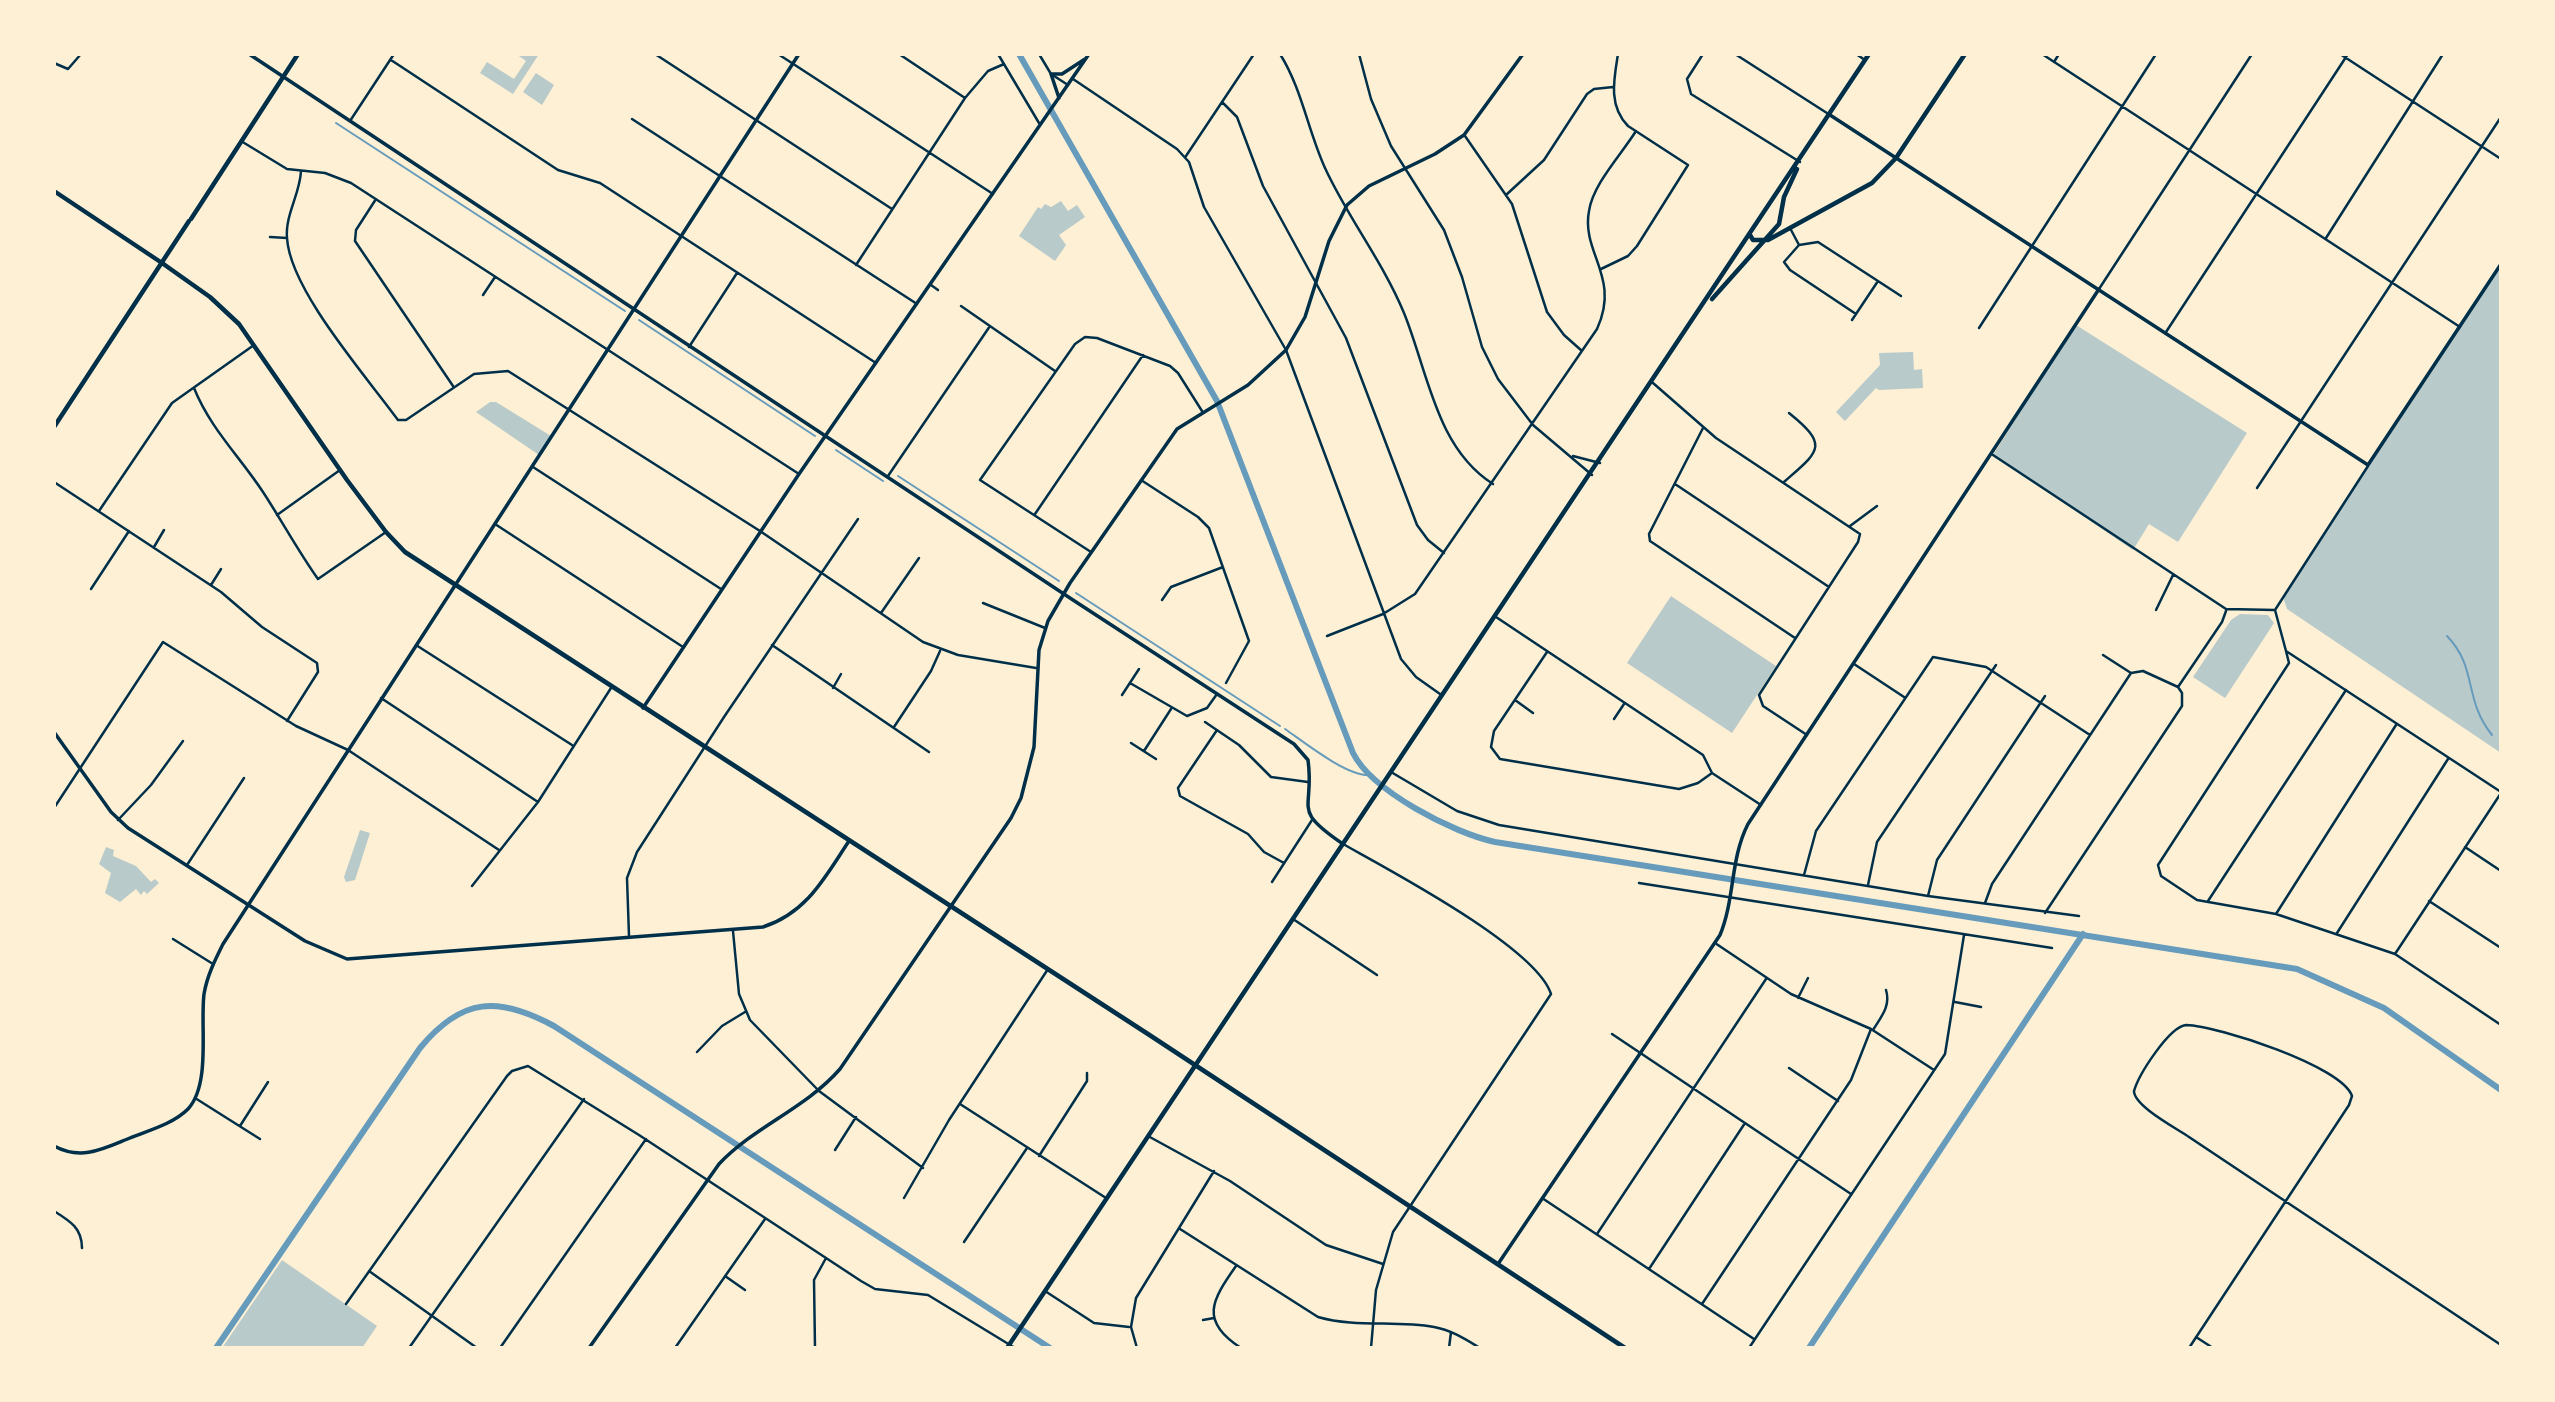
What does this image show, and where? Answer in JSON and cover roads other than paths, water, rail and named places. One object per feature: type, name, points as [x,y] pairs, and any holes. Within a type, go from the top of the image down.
[{"type":"main road","points":[[55,424],[298,54]]},
{"type":"main road","points":[[1011,1347],[1022,1325],[1106,1198],[1600,463],[1869,54]]},
{"type":"main road","points":[[1750,235],[1753,240],[1768,240],[1861,192],[1896,159],[1965,54]]},
{"type":"main road","points":[[1692,325],[1730,276],[1768,240],[1779,224],[1784,197],[1800,162]]},
{"type":"main road","points":[[54,191],[225,309],[254,345],[386,533],[405,552],[611,688],[952,906],[1625,1348]]},
{"type":"street","points":[[54,63],[68,69],[81,54]]},
{"type":"street","points":[[249,54],[689,347],[1300,747],[1308,760],[1306,804],[1312,820],[1343,844],[1501,940],[1529,965],[1551,994],[1393,1232],[1376,1290],[1371,1348]]},
{"type":"street","points":[[351,121],[394,54]]},
{"type":"street","points":[[655,54],[892,208]]},
{"type":"street","points":[[778,54],[993,194]]},
{"type":"street","points":[[54,1146],[79,1154],[107,1147],[179,1116],[195,1098],[201,1079],[204,993],[212,964],[381,698],[799,54]]},
{"type":"street","points":[[899,54],[965,98]]},
{"type":"street","points":[[998,54],[1041,126]]},
{"type":"street","points":[[1039,54],[1051,74],[1059,100]]},
{"type":"street","points":[[1185,157],[1254,54]]},
{"type":"street","points":[[1280,54],[1295,82],[1325,169],[1404,314],[1454,447],[1471,470],[1493,484]]},
{"type":"street","points":[[1359,54],[1377,115],[1404,168],[1444,230],[1462,277],[1482,347],[1498,379],[1532,425],[1592,474]]},
{"type":"street","points":[[589,1348],[707,1179],[741,1142],[818,1091],[840,1069],[1011,818],[1027,783],[1036,734],[1036,668],[1045,628],[1063,593],[1177,429],[1256,379],[1286,350],[1305,317],[1331,233],[1347,205],[1369,186],[1435,154],[1464,135],[1523,54]]},
{"type":"street","points":[[1601,270],[1628,256],[1637,246],[1688,165],[1636,131],[1620,117],[1613,87],[1618,54]]},
{"type":"street","points":[[1703,54],[1687,79],[1691,94],[1800,162]]},
{"type":"street","points":[[1735,54],[2166,332],[2368,466]]},
{"type":"street","points":[[1857,54],[1866,60]]},
{"type":"street","points":[[2042,54],[2460,327]]},
{"type":"street","points":[[2054,62],[2059,54]]},
{"type":"street","points":[[1979,328],[2156,54]]},
{"type":"street","points":[[1498,1264],[1715,943],[1726,920],[1743,834],[1761,805],[1993,455],[2252,54]]},
{"type":"street","points":[[2340,54],[2347,56],[2501,159]]},
{"type":"street","points":[[2326,238],[2443,54]]},
{"type":"street","points":[[1051,74],[1062,75],[1088,55]]},
{"type":"street","points":[[643,708],[760,531],[1088,55]]},
{"type":"street","points":[[2166,332],[2347,56]]},
{"type":"street","points":[[391,60],[558,170],[600,183],[876,363]]},
{"type":"street","points":[[856,265],[965,98],[988,71],[1004,64]]},
{"type":"street","points":[[1051,74],[1068,85]]},
{"type":"street","points":[[1073,79],[1185,157],[1204,207],[1286,350],[1401,659],[1424,684],[1443,696]]},
{"type":"street","points":[[1506,195],[1544,159],[1587,94],[1594,89],[1613,87]]},
{"type":"street","points":[[1222,102],[1237,117],[1263,186],[1317,281],[1350,349],[1417,525],[1428,540],[1444,553]]},
{"type":"street","points":[[2256,488],[2501,117]]},
{"type":"street","points":[[632,119],[917,304]]},
{"type":"street","points":[[1327,636],[1383,614],[1415,594],[1493,484],[1603,316],[1606,293],[1588,224],[1589,211],[1596,193],[1636,131]]},
{"type":"street","points":[[1464,135],[1516,214],[1547,312],[1559,329],[1581,351]]},
{"type":"street","points":[[241,141],[279,165],[301,171],[336,175],[799,474]]},
{"type":"street","points":[[301,171],[300,187],[286,228],[294,272],[398,420],[406,421],[453,386],[481,372],[508,371],[570,408],[940,650],[1036,668]]},
{"type":"street","points":[[376,199],[356,230],[355,242],[453,386]]},
{"type":"street","points":[[1790,228],[1799,245]]},
{"type":"street","points":[[270,237],[287,238]]},
{"type":"street","points":[[1856,314],[1786,267],[1785,260],[1799,245],[1818,242],[1901,296]]},
{"type":"street","points":[[2501,264],[2275,610],[2289,663],[2158,865],[2161,876],[2197,900],[2276,914],[2395,954],[2501,1025]]},
{"type":"street","points":[[689,347],[737,273]]},
{"type":"street","points":[[483,295],[495,277]]},
{"type":"street","points":[[1852,320],[1878,281]]},
{"type":"street","points":[[931,285],[938,290]]},
{"type":"street","points":[[961,306],[1055,371]]},
{"type":"street","points":[[888,476],[990,326]]},
{"type":"street","points":[[1091,552],[980,480],[1075,344],[1084,337],[1097,338],[1143,354],[1175,369],[1202,411]]},
{"type":"street","points":[[98,511],[163,414],[254,345]]},
{"type":"street","points":[[1035,514],[1143,354]]},
{"type":"street","points":[[1653,383],[1703,428],[1850,526],[1861,537],[1761,689],[1760,703],[1807,735]]},
{"type":"street","points":[[194,388],[218,433],[262,490],[318,579],[386,533]]},
{"type":"street","points":[[1784,482],[1811,458],[1816,445],[1811,431],[1789,413]]},
{"type":"street","points":[[1703,428],[1649,534],[1653,545],[1795,638]]},
{"type":"street","points":[[1993,455],[2226,610],[2275,610]]},
{"type":"street","points":[[1573,456],[1600,463]]},
{"type":"street","points":[[532,466],[722,589]]},
{"type":"street","points":[[276,515],[340,470]]},
{"type":"street","points":[[1141,480],[1204,522],[1223,567],[1249,641],[1226,683]]},
{"type":"street","points":[[54,482],[238,603],[262,627],[317,663],[318,672],[287,721]]},
{"type":"street","points":[[1675,485],[1829,587]]},
{"type":"street","points":[[1850,526],[1877,506]]},
{"type":"street","points":[[629,939],[626,888],[632,861],[772,645],[858,519]]},
{"type":"street","points":[[494,523],[683,647]]},
{"type":"street","points":[[154,547],[164,530]]},
{"type":"street","points":[[91,589],[129,531]]},
{"type":"street","points":[[881,613],[919,558]]},
{"type":"street","points":[[1162,600],[1171,587],[1223,567]]},
{"type":"street","points":[[211,585],[221,569]]},
{"type":"street","points":[[2156,610],[2173,575]]},
{"type":"street","points":[[983,603],[1045,628]]},
{"type":"street","points":[[2178,687],[2222,622],[2226,610]]},
{"type":"street","points":[[1496,617],[1703,755],[1710,762],[1712,773],[1761,805]]},
{"type":"street","points":[[54,808],[163,642],[287,721],[348,750],[499,850]]},
{"type":"street","points":[[416,645],[573,746]]},
{"type":"street","points":[[772,645],[929,752]]},
{"type":"street","points":[[894,727],[931,671],[940,650]]},
{"type":"street","points":[[2286,650],[2501,792],[2395,954]]},
{"type":"street","points":[[1547,652],[1492,737],[1491,747],[1500,759],[1679,789],[1698,783],[1712,773]]},
{"type":"street","points":[[2045,913],[2182,706],[2182,693],[2178,687],[2143,671],[2131,673],[2103,655]]},
{"type":"street","points":[[1804,875],[1816,831],[1929,660],[1937,657],[1992,671],[2090,735]]},
{"type":"street","points":[[1854,664],[1904,697]]},
{"type":"street","points":[[1868,886],[1877,842],[1996,665]]},
{"type":"street","points":[[1122,695],[1139,669]]},
{"type":"street","points":[[1985,903],[1992,884],[2131,673]]},
{"type":"street","points":[[833,688],[841,674]]},
{"type":"street","points":[[1130,682],[1179,714],[1195,715],[1207,708],[1217,694]]},
{"type":"street","points":[[472,886],[538,802],[611,688]]},
{"type":"street","points":[[2208,901],[2346,689]]},
{"type":"street","points":[[1928,896],[1937,860],[2045,696]]},
{"type":"street","points":[[381,698],[538,802]]},
{"type":"street","points":[[1515,700],[1533,713]]},
{"type":"street","points":[[1614,719],[1624,704]]},
{"type":"street","points":[[1144,751],[1171,709]]},
{"type":"street","points":[[1205,722],[1238,745],[1271,777],[1308,782]]},
{"type":"street","points":[[2276,914],[2397,723]]},
{"type":"street","points":[[1217,730],[1178,788],[1180,796],[1248,834],[1265,852],[1284,863]]},
{"type":"street","points":[[54,732],[118,820],[321,950],[346,959],[763,927],[789,918],[810,899],[849,841]]},
{"type":"street","points":[[118,820],[151,785],[183,741]]},
{"type":"street","points":[[1131,743],[1156,759]]},
{"type":"street","points":[[2337,933],[2449,758]]},
{"type":"street","points":[[1391,772],[1457,811],[1499,825],[1928,896],[2079,916]]},
{"type":"street","points":[[187,865],[243,778]]},
{"type":"street","points":[[1272,882],[1312,820]]},
{"type":"street","points":[[2465,848],[2501,871]]},
{"type":"street","points":[[1639,883],[2052,948]]},
{"type":"street","points":[[2430,901],[2501,948]]},
{"type":"street","points":[[1293,919],[1377,975]]},
{"type":"street","points":[[733,931],[739,994],[744,1012],[818,1091],[923,1168]]},
{"type":"street","points":[[1749,1348],[1945,1054],[1964,935]]},
{"type":"street","points":[[173,939],[212,964]]},
{"type":"street","points":[[1715,943],[1798,998],[1872,1030],[1934,1070]]},
{"type":"street","points":[[904,1198],[960,1104],[1048,969]]},
{"type":"street","points":[[1798,998],[1808,978]]},
{"type":"street","points":[[1597,1234],[1766,979]]},
{"type":"street","points":[[1702,1304],[1852,1080],[1872,1030],[1886,1009],[1889,999],[1886,990]]},
{"type":"street","points":[[1955,1002],[1981,1007]]},
{"type":"street","points":[[697,1052],[722,1026],[744,1012]]},
{"type":"street","points":[[2189,1348],[2286,1202],[2351,1102],[2351,1092],[2311,1062],[2191,1025],[2176,1027],[2135,1086],[2135,1099],[2286,1202],[2501,1345]]},
{"type":"street","points":[[1612,1034],[1851,1194]]},
{"type":"street","points":[[346,1304],[512,1071],[534,1067],[875,1289],[932,1297],[1011,1347]]},
{"type":"street","points":[[1789,1068],[1838,1101]]},
{"type":"street","points":[[1039,1156],[1087,1081],[1087,1073]]},
{"type":"street","points":[[240,1126],[268,1082]]},
{"type":"street","points":[[195,1098],[260,1139]]},
{"type":"street","points":[[409,1348],[584,1099]]},
{"type":"street","points":[[960,1104],[1106,1198]]},
{"type":"street","points":[[835,1150],[856,1117]]},
{"type":"street","points":[[1649,1269],[1745,1124]]},
{"type":"street","points":[[1148,1136],[1214,1171],[1326,1245],[1383,1264]]},
{"type":"street","points":[[500,1348],[646,1139]]},
{"type":"street","points":[[964,1242],[1027,1148]]},
{"type":"street","points":[[1137,1348],[1131,1327],[1136,1298],[1214,1171]]},
{"type":"street","points":[[1542,1198],[1754,1339]]},
{"type":"street","points":[[54,1211],[76,1227],[82,1237],[82,1248]]},
{"type":"street","points":[[675,1348],[765,1218]]},
{"type":"street","points":[[1180,1229],[1318,1317],[1433,1327],[1451,1332],[1480,1348]]},
{"type":"street","points":[[815,1348],[814,1280],[826,1258]]},
{"type":"street","points":[[1236,1266],[1215,1298],[1214,1318],[1224,1336],[1241,1348]]},
{"type":"street","points":[[369,1272],[477,1348]]},
{"type":"street","points":[[725,1276],[745,1290]]},
{"type":"street","points":[[1045,1291],[1094,1323],[1131,1327]]},
{"type":"street","points":[[1203,1320],[1214,1318]]},
{"type":"street","points":[[1449,1348],[1451,1332]]},
{"type":"street","points":[[2196,1337],[2213,1348]]},
{"type":"waterway","points":[[1019,54],[1217,401],[1353,753],[1377,782],[1395,795],[1458,830],[1495,842],[2297,969],[2384,1008],[2501,1090]]},
{"type":"waterway","points":[[336,123],[625,311]]},
{"type":"waterway","points":[[639,320],[815,436]]},
{"type":"waterway","points":[[836,450],[883,481]]},
{"type":"waterway","points":[[898,476],[1059,581]]},
{"type":"waterway","points":[[1076,593],[1280,726]]},
{"type":"waterway","points":[[2447,636],[2463,660],[2477,709],[2492,735]]},
{"type":"waterway","points":[[1285,729],[1337,764],[1368,775]]},
{"type":"waterway","points":[[1809,1348],[2083,934]]},
{"type":"waterway","points":[[216,1348],[420,1048],[451,1019],[466,1011],[498,1006],[534,1016],[554,1026],[1050,1348]]}]
